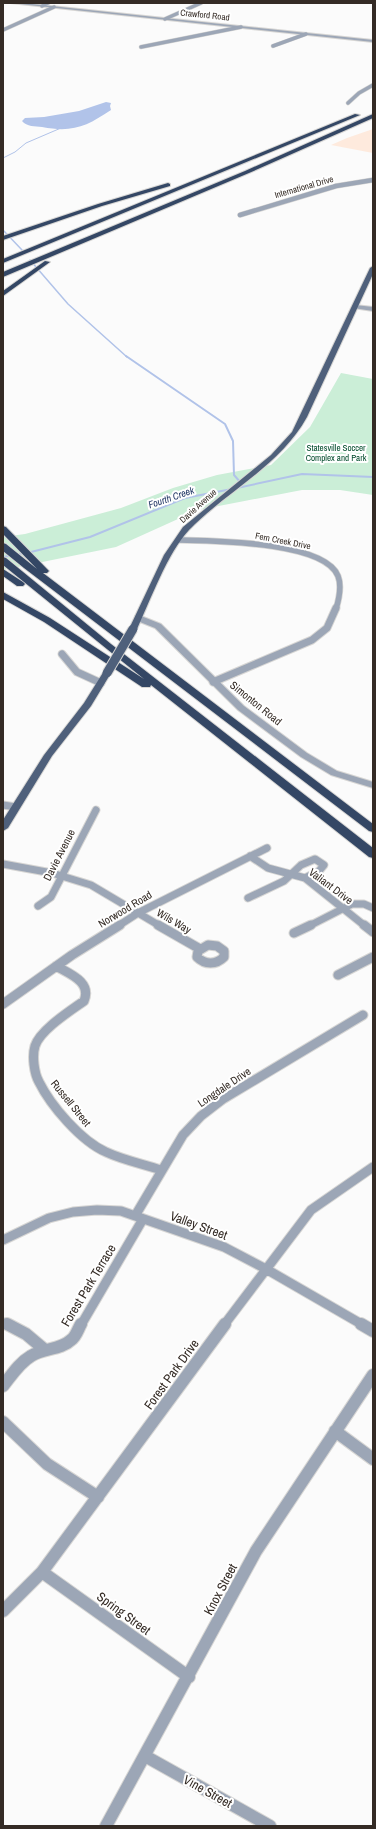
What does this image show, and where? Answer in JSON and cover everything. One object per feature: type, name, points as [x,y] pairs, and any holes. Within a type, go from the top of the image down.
[{"type":"highway","points":[[3,261],[366,111]]},
{"type":"highway","points":[[3,268],[43,258],[88,241],[373,116]]},
{"type":"highway","points":[[3,294],[25,277],[43,258],[373,116]]},
{"type":"highway","points":[[3,238],[100,205],[213,171],[265,152]]},
{"type":"highway","points":[[3,275],[19,265]]},
{"type":"highway","points":[[3,529],[18,543],[37,565],[82,608]]},
{"type":"highway","points":[[3,546],[27,566],[373,829]]},
{"type":"highway","points":[[3,560],[201,720],[373,854]]},
{"type":"highway","points":[[3,572],[108,646]]},
{"type":"highway","points":[[3,595],[46,620],[201,720]]},
{"type":"main road","name":"Davie Avenue","points":[[3,828],[48,755],[88,704],[101,683],[138,618],[168,555],[186,529],[202,514],[273,456],[295,433],[304,417],[373,268]]},
{"type":"street","name":"Crawford Road","points":[[12,3],[373,41]]},
{"type":"street","points":[[42,6],[48,3]]},
{"type":"street","points":[[165,19],[201,3]]},
{"type":"street","points":[[3,30],[54,8]]},
{"type":"street","points":[[141,47],[241,27]]},
{"type":"street","points":[[273,46],[306,34]]},
{"type":"street","points":[[348,103],[358,93],[373,85]]},
{"type":"street","name":"International Drive","points":[[240,215],[336,186],[373,180]]},
{"type":"street","points":[[355,307],[373,309]]},
{"type":"street","name":"Fern Creek Drive","points":[[179,540],[254,544],[288,549],[315,557],[326,563],[338,574],[340,584],[339,597],[329,624],[324,630],[312,640],[213,682]]},
{"type":"street","name":"Simonton Road","points":[[138,618],[158,626],[213,682],[242,708],[313,762],[334,773],[373,785]]},
{"type":"street","points":[[62,654],[78,672],[101,683]]},
{"type":"street","points":[[3,805],[16,807]]},
{"type":"street","name":"Davie Avenue","points":[[38,906],[51,897],[96,810]]},
{"type":"street","name":"Norwood Road","points":[[3,1004],[56,966],[138,913],[267,848]]},
{"type":"street","name":"Valiant Drive","points":[[250,856],[268,868],[292,873],[305,878],[373,932]]},
{"type":"street","points":[[248,898],[288,878],[299,865],[315,859],[324,865],[319,871],[305,878]]},
{"type":"street","name":"Wils Way","points":[[3,864],[63,876],[91,885],[200,948]]},
{"type":"street","points":[[294,934],[352,904],[364,904],[373,908]]},
{"type":"street","points":[[338,975],[373,957]]},
{"type":"street","name":"Russell Street","points":[[56,966],[82,982],[87,989],[87,996],[84,1001],[49,1027],[35,1045],[33,1058],[38,1081],[69,1124],[92,1144],[106,1152],[161,1170]]},
{"type":"street","name":"Longdale Drive","points":[[139,1218],[161,1170],[183,1135],[205,1113],[223,1099],[363,1015]]},
{"type":"street","name":"Forest Park Drive","points":[[3,1611],[42,1572],[311,1210],[373,1167]]},
{"type":"street","name":"Valley Street","points":[[3,1240],[49,1218],[72,1212],[103,1210],[121,1212],[224,1247],[266,1269],[373,1331]]},
{"type":"street","name":"Forest Park Terrace","points":[[3,1386],[31,1356],[45,1350],[62,1346],[72,1340],[139,1218]]},
{"type":"street","points":[[3,1323],[13,1325],[28,1334],[45,1350]]},
{"type":"street","name":"Knox Street","points":[[106,1826],[189,1677],[256,1551],[373,1375]]},
{"type":"street","points":[[3,1422],[47,1464],[98,1497]]},
{"type":"street","points":[[335,1431],[373,1459]]},
{"type":"street","name":"Spring Street","points":[[42,1572],[189,1677]]},
{"type":"street","name":"Vine Street","points":[[145,1756],[270,1826]]},
{"type":"shaded area","points":[[373,129],[373,153],[331,145],[347,138]]},
{"type":"green space","name":"Statesville Soccer Complex and Park","points":[[341,373],[373,379],[373,495],[340,490],[302,490],[198,510],[116,547],[3,570],[3,537],[25,534],[121,508],[173,488],[217,475],[271,465],[310,427]]},
{"type":"water","points":[[106,102],[111,103],[111,110],[79,127],[53,129],[29,125],[22,121],[25,118],[44,117],[79,111]]},
{"type":"waterway","points":[[3,158],[15,152],[26,143],[61,128]]},
{"type":"waterway","points":[[3,230],[22,250]]},
{"type":"waterway","points":[[30,260],[68,304],[127,357]]},
{"type":"waterway","points":[[126,356],[225,424],[233,441],[234,475],[241,483]]},
{"type":"waterway","name":"Fourth Creek","points":[[237,488],[302,474],[373,477]]},
{"type":"waterway","name":"Fourth Creek","points":[[3,557],[31,552],[90,537],[185,498],[232,489]]}]
